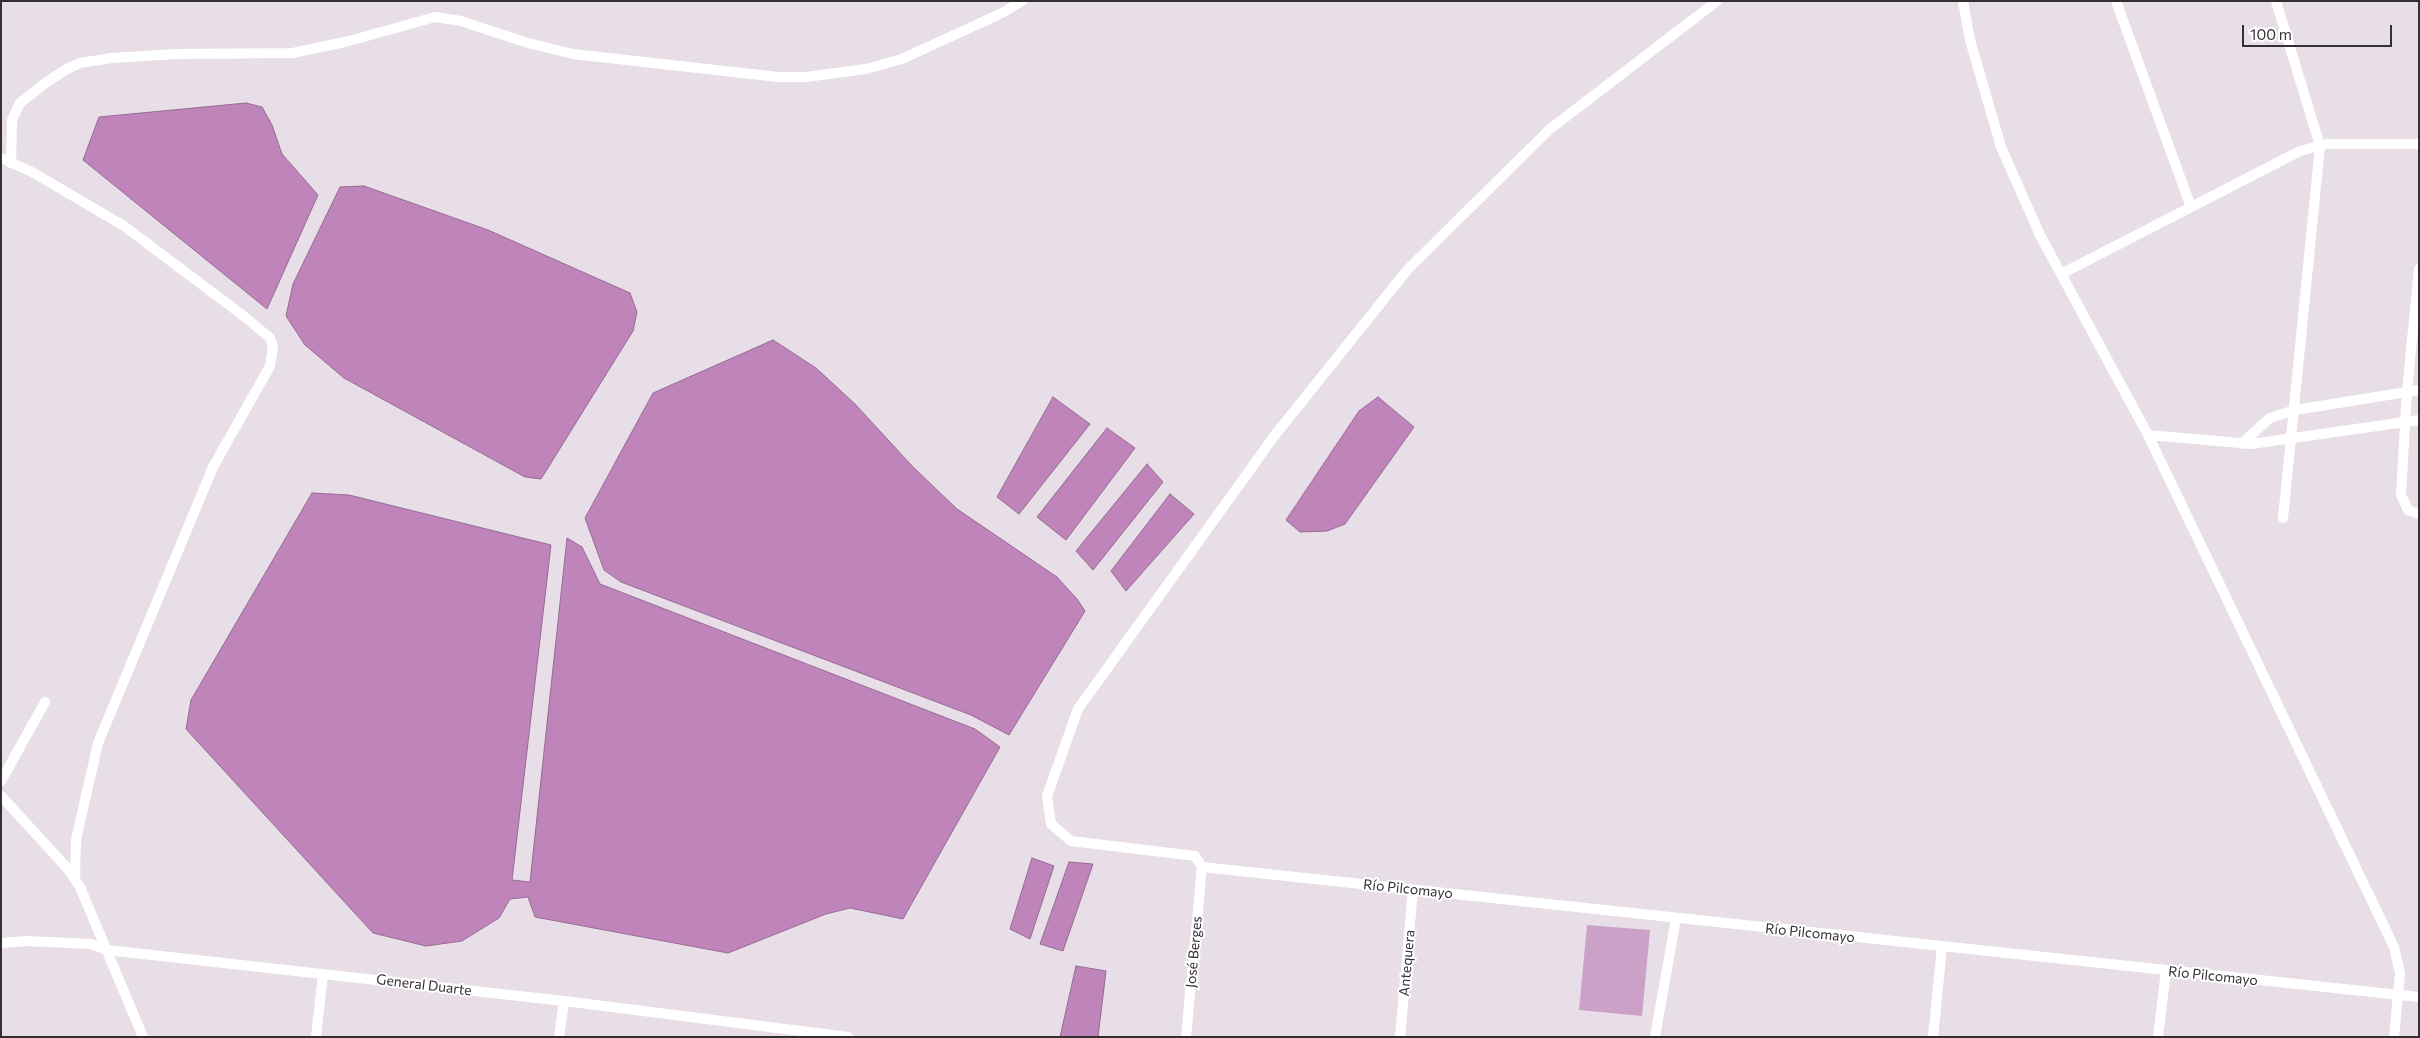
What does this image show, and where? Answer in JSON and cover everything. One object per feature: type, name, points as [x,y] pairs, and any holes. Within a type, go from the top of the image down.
[{"type":"street","points":[[75,880],[76,840],[98,742],[213,467],[270,366],[273,346],[270,338],[245,317],[124,226],[32,172],[6,160],[12,120],[20,103],[44,84],[80,63],[112,58],[176,54],[293,53],[349,41],[435,17],[462,21],[528,43],[573,54],[778,77],[806,77],[866,69],[902,59],[1002,13],[1022,1]]},
{"type":"street","points":[[1202,867],[1194,856],[1071,841],[1051,824],[1047,796],[1078,710],[1275,435],[1408,269],[1550,129],[1717,1]]},
{"type":"street","points":[[1963,1],[1970,40],[2001,147],[2040,235],[2148,435],[2394,947],[2400,973],[2394,1037]]},
{"type":"street","points":[[2116,1],[2191,207]]},
{"type":"street","points":[[2276,1],[2320,146],[2283,518]]},
{"type":"street","points":[[2061,274],[2300,151],[2327,144],[2419,144]]},
{"type":"street","points":[[2419,269],[2407,391],[2401,495],[2408,510],[2419,514]]},
{"type":"street","points":[[2241,444],[2270,418],[2295,410],[2419,390]]},
{"type":"street","points":[[2148,435],[2241,444],[2269,443],[2419,420]]},
{"type":"street","points":[[1,781],[45,702]]},
{"type":"street","points":[[1,796],[75,880],[92,911],[106,950],[143,1037]]},
{"type":"street","name":"Río Pilcomayo","points":[[1202,867],[2419,997]]},
{"type":"street","name":"José Berges","points":[[1186,1037],[1202,867]]},
{"type":"street","name":"Antequera","points":[[1400,1037],[1413,890]]},
{"type":"street","points":[[1655,1037],[1676,918]]},
{"type":"street","name":"General Duarte","points":[[1,943],[26,941],[91,944],[106,950],[564,1002],[848,1037]]},
{"type":"street","points":[[1933,1037],[1942,947]]},
{"type":"street","points":[[2158,1037],[2166,971]]},
{"type":"street","points":[[316,1037],[322,974]]},
{"type":"street","points":[[559,1037],[564,1002]]},
{"type":"shaded area","points":[[246,103],[262,107],[272,125],[282,154],[318,195],[267,309],[83,160],[99,117]]},
{"type":"shaded area","points":[[364,186],[488,230],[630,293],[637,312],[633,331],[541,479],[525,477],[344,378],[305,345],[286,316],[293,284],[340,187]]},
{"type":"shaded area","points":[[773,340],[816,368],[855,404],[913,467],[957,509],[1057,577],[1085,611],[1009,735],[971,715],[621,582],[604,570],[585,518],[653,393]]},
{"type":"shaded area","points":[[1053,397],[1090,424],[1019,514],[997,497]]},
{"type":"shaded area","points":[[1378,397],[1414,427],[1345,524],[1327,531],[1300,532],[1286,520],[1359,411]]},
{"type":"shaded area","points":[[1107,428],[1135,448],[1066,540],[1037,517]]},
{"type":"shaded area","points":[[1147,464],[1163,482],[1093,570],[1076,551]]},
{"type":"shaded area","points":[[312,493],[349,495],[551,545],[512,880],[530,882],[567,538],[582,547],[600,584],[975,729],[1000,747],[903,919],[850,908],[826,914],[728,953],[535,917],[528,897],[510,899],[499,918],[462,941],[426,946],[373,933],[186,729],[191,700]]},
{"type":"shaded area","points":[[1170,494],[1194,514],[1126,591],[1111,571]]},
{"type":"shaded area","points":[[1032,858],[1054,866],[1030,939],[1010,929]]},
{"type":"shaded area","points":[[1069,862],[1093,864],[1063,951],[1040,944]]},
{"type":"shaded area","points":[[1587,925],[1650,930],[1642,1016],[1579,1010]]},
{"type":"shaded area","points":[[1076,966],[1106,971],[1098,1037],[1060,1037]]}]
